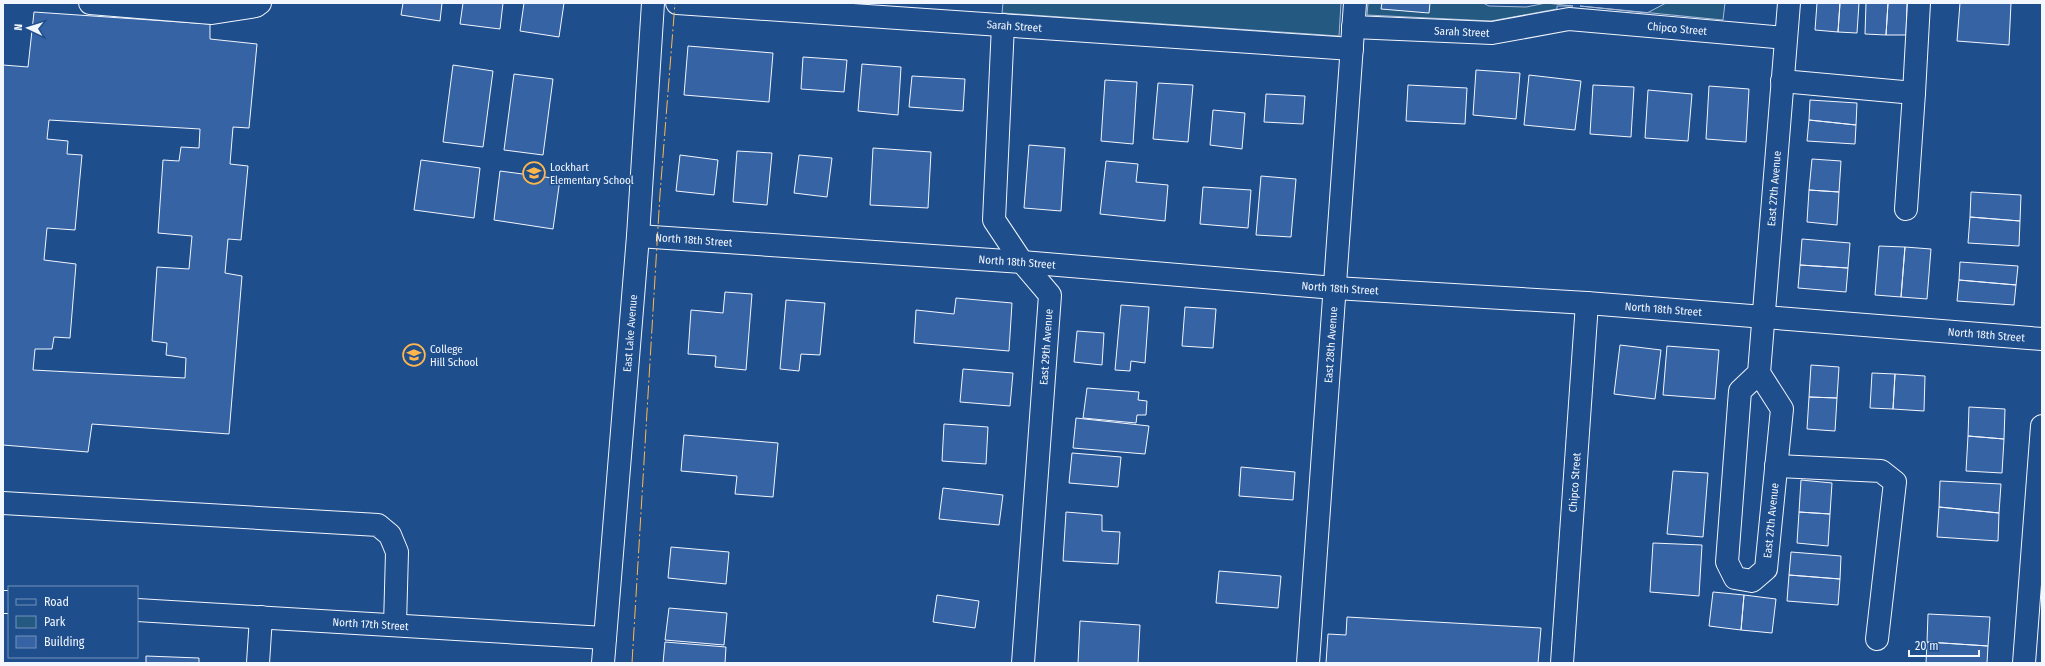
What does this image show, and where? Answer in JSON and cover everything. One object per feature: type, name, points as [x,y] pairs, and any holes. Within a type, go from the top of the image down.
[{"type":"street","points":[[90,3],[212,13],[256,6],[260,3]]},
{"type":"street","name":"East Lake Avenue","points":[[603,663],[638,236],[653,3]]},
{"type":"street","name":"Sarah Street","points":[[677,3],[1003,26],[1352,48]]},
{"type":"street","name":"East 28th Avenue","points":[[1308,663],[1355,3]]},
{"type":"street","name":"East 27th Avenue","points":[[1759,373],[1740,391],[1727,562],[1735,578],[1752,581],[1766,569],[1782,409],[1759,373],[1789,3]]},
{"type":"street","points":[[1906,209],[1919,3]]},
{"type":"street","name":"Sarah Street","points":[[1354,27],[1492,33],[1569,19]]},
{"type":"street","name":"Chipco Street","points":[[1569,19],[1785,38]]},
{"type":"street","name":"East 29th Avenue","points":[[1003,26],[994,220],[1022,262],[1050,295],[1023,663]]},
{"type":"street","points":[[1782,81],[1914,93]]},
{"type":"street","name":"North 18th Street","points":[[638,236],[1022,262],[1335,288],[1587,303],[2042,339]]},
{"type":"street","name":"Chipco Street","points":[[1562,663],[1587,303]]},
{"type":"street","points":[[2024,663],[2042,426]]},
{"type":"street","points":[[1776,466],[1881,471],[1895,482],[1878,638]]},
{"type":"street","points":[[3,503],[378,525],[390,535],[397,552],[395,626]]},
{"type":"street","name":"North 17th Street","points":[[138,610],[605,638]]},
{"type":"street","points":[[258,663],[261,617]]},
{"type":"green space","points":[[1003,3],[1341,3],[1339,36],[1002,13]]},
{"type":"green space","points":[[1368,3],[1483,3],[1489,6],[1526,7],[1546,3],[1573,6],[1557,6],[1557,9],[1491,21],[1367,15]]},
{"type":"green space","points":[[1666,3],[1725,3],[1723,20],[1648,13]]},
{"type":"building","points":[[403,3],[442,3],[440,21],[401,15]]},
{"type":"building","points":[[463,3],[503,3],[500,29],[460,24]]},
{"type":"building","points":[[524,3],[564,3],[559,37],[520,31]]},
{"type":"building","points":[[1382,3],[1430,3],[1429,13],[1381,9]]},
{"type":"building","points":[[1817,3],[1840,3],[1838,32],[1815,30]]},
{"type":"building","points":[[1840,3],[1859,3],[1857,33],[1838,32]]},
{"type":"building","points":[[1866,3],[1888,3],[1886,35],[1865,34]]},
{"type":"building","points":[[1888,3],[1907,3],[1906,35],[1886,35]]},
{"type":"building","points":[[1960,3],[2011,3],[2009,45],[1957,41]]},
{"type":"building","points":[[34,12],[210,24],[210,39],[257,44],[249,128],[233,127],[230,164],[248,166],[241,240],[228,239],[225,273],[242,276],[229,434],[92,424],[88,452],[3,445],[3,65],[28,67]],"holes":[[[49,120],[200,129],[199,148],[181,147],[179,161],[163,160],[158,233],[192,236],[189,269],[157,267],[152,341],[167,343],[166,355],[186,358],[185,378],[33,370],[35,349],[52,349],[54,337],[70,338],[76,264],[44,260],[47,228],[75,230],[82,155],[67,154],[68,141],[47,139]]]},
{"type":"building","points":[[688,46],[773,53],[769,102],[684,95]]},
{"type":"building","points":[[803,57],[847,60],[844,92],[801,89]]},
{"type":"building","points":[[862,64],[901,67],[898,115],[858,111]]},
{"type":"building","points":[[453,65],[493,71],[483,147],[443,142]]},
{"type":"building","points":[[1476,70],[1520,73],[1516,119],[1473,115]]},
{"type":"building","points":[[514,74],[553,79],[543,155],[504,150]]},
{"type":"building","points":[[1529,75],[1581,81],[1575,130],[1524,125]]},
{"type":"building","points":[[912,76],[965,79],[963,111],[909,107]]},
{"type":"building","points":[[1105,80],[1137,82],[1133,144],[1101,141]]},
{"type":"building","points":[[1158,83],[1193,85],[1188,142],[1153,139]]},
{"type":"building","points":[[1408,85],[1467,88],[1465,124],[1406,121]]},
{"type":"building","points":[[1593,85],[1634,87],[1631,137],[1590,134]]},
{"type":"building","points":[[1709,86],[1749,89],[1746,142],[1706,139]]},
{"type":"building","points":[[1648,90],[1692,94],[1688,141],[1645,138]]},
{"type":"building","points":[[1266,94],[1305,96],[1303,124],[1264,122]]},
{"type":"building","points":[[1810,100],[1857,103],[1856,125],[1809,120]]},
{"type":"building","points":[[1213,110],[1245,113],[1242,149],[1210,145]]},
{"type":"building","points":[[1809,120],[1856,125],[1855,144],[1807,141]]},
{"type":"building","points":[[1029,145],[1065,148],[1061,211],[1024,208]]},
{"type":"building","points":[[873,148],[931,152],[928,208],[870,205]]},
{"type":"building","points":[[737,151],[772,153],[767,205],[733,202]]},
{"type":"building","points":[[680,155],[718,160],[714,195],[676,191]]},
{"type":"building","points":[[799,155],[832,158],[827,197],[794,193]]},
{"type":"building","points":[[1812,159],[1841,161],[1839,192],[1809,190]]},
{"type":"building","points":[[421,160],[480,168],[474,218],[414,210]]},
{"type":"building","points":[[1106,161],[1138,164],[1136,182],[1168,185],[1165,221],[1100,214]]},
{"type":"building","points":[[500,171],[560,179],[553,229],[494,220]]},
{"type":"building","points":[[1261,176],[1296,179],[1291,237],[1256,235]]},
{"type":"building","points":[[1203,187],[1251,190],[1248,228],[1200,224]]},
{"type":"building","points":[[1809,190],[1839,192],[1837,225],[1807,222]]},
{"type":"building","points":[[1971,192],[2021,195],[2020,221],[1970,217]]},
{"type":"building","points":[[1970,217],[2020,221],[2019,246],[1968,243]]},
{"type":"building","points":[[1802,239],[1850,243],[1848,268],[1800,265]]},
{"type":"building","points":[[1879,246],[1905,247],[1901,297],[1875,295]]},
{"type":"building","points":[[1905,247],[1931,249],[1927,299],[1901,297]]},
{"type":"building","points":[[1960,262],[2018,266],[2016,285],[1959,280]]},
{"type":"building","points":[[1800,265],[1848,268],[1846,292],[1798,288]]},
{"type":"building","points":[[1959,280],[2016,285],[2014,305],[1957,301]]},
{"type":"building","points":[[725,292],[752,294],[746,370],[715,367],[716,356],[688,354],[691,310],[723,313]]},
{"type":"building","points":[[956,298],[1012,303],[1009,351],[914,343],[916,310],[954,314]]},
{"type":"building","points":[[786,300],[825,303],[820,355],[801,354],[799,371],[780,369]]},
{"type":"building","points":[[1121,305],[1149,307],[1145,363],[1131,361],[1130,371],[1115,370]]},
{"type":"building","points":[[1185,307],[1216,309],[1213,348],[1182,346]]},
{"type":"building","points":[[1077,331],[1104,333],[1102,365],[1074,362]]},
{"type":"building","points":[[1620,345],[1661,350],[1655,399],[1614,394]]},
{"type":"building","points":[[1667,346],[1719,350],[1715,399],[1663,395]]},
{"type":"building","points":[[1811,365],[1839,367],[1837,398],[1809,397]]},
{"type":"building","points":[[963,369],[1013,373],[1010,406],[960,402]]},
{"type":"building","points":[[1872,373],[1895,374],[1893,409],[1870,408]]},
{"type":"building","points":[[1895,374],[1925,376],[1924,411],[1893,409]]},
{"type":"building","points":[[1087,388],[1139,392],[1138,400],[1147,401],[1146,415],[1137,415],[1136,423],[1083,418]]},
{"type":"building","points":[[1809,397],[1837,398],[1835,431],[1807,429]]},
{"type":"building","points":[[1969,407],[2005,409],[2004,439],[1968,436]]},
{"type":"building","points":[[1076,418],[1149,426],[1145,454],[1073,448]]},
{"type":"building","points":[[944,424],[988,427],[986,464],[942,461]]},
{"type":"building","points":[[684,435],[778,443],[773,497],[735,494],[737,476],[681,471]]},
{"type":"building","points":[[1968,436],[2004,439],[2002,473],[1966,471]]},
{"type":"building","points":[[1072,453],[1121,457],[1118,487],[1069,483]]},
{"type":"building","points":[[1241,467],[1295,472],[1293,500],[1239,496]]},
{"type":"building","points":[[1673,471],[1708,473],[1703,537],[1667,534]]},
{"type":"building","points":[[1801,480],[1832,483],[1830,514],[1799,512]]},
{"type":"building","points":[[1940,481],[2001,484],[1999,513],[1939,507]]},
{"type":"building","points":[[943,488],[1003,495],[999,525],[939,519]]},
{"type":"building","points":[[1939,507],[1999,513],[1998,541],[1937,537]]},
{"type":"building","points":[[1066,512],[1102,515],[1102,531],[1120,532],[1118,564],[1063,561]]},
{"type":"building","points":[[1799,512],[1830,514],[1828,546],[1797,543]]},
{"type":"building","points":[[1653,543],[1702,545],[1699,596],[1650,592]]},
{"type":"building","points":[[671,547],[729,552],[726,584],[668,578]]},
{"type":"building","points":[[1791,552],[1841,556],[1840,579],[1789,575]]},
{"type":"building","points":[[1219,571],[1281,576],[1278,608],[1216,603]]},
{"type":"building","points":[[1789,575],[1840,579],[1838,605],[1787,601]]},
{"type":"building","points":[[1713,592],[1744,595],[1741,630],[1709,626]]},
{"type":"building","points":[[937,595],[979,601],[975,628],[933,622]]},
{"type":"building","points":[[1744,595],[1776,599],[1772,633],[1741,630]]},
{"type":"building","points":[[669,608],[727,613],[724,645],[665,640]]},
{"type":"building","points":[[1928,614],[1990,617],[1988,646],[1927,642]]},
{"type":"building","points":[[1347,617],[1541,628],[1538,663],[1326,663],[1328,634],[1346,635]]},
{"type":"building","points":[[1080,621],[1140,625],[1138,663],[1078,663]]},
{"type":"building","points":[[665,642],[726,647],[725,663],[663,663]]},
{"type":"building","points":[[1927,642],[1988,646],[1987,663],[1926,663]]},
{"type":"building","points":[[146,656],[199,658],[199,663],[146,663]]},
{"type":"power","points":[[632,663],[660,194],[675,3]]},
{"type":"place","name":"Lockhart Elementary School","points":[[534,173]]},
{"type":"place","name":"College Hill School","points":[[414,355]]}]
